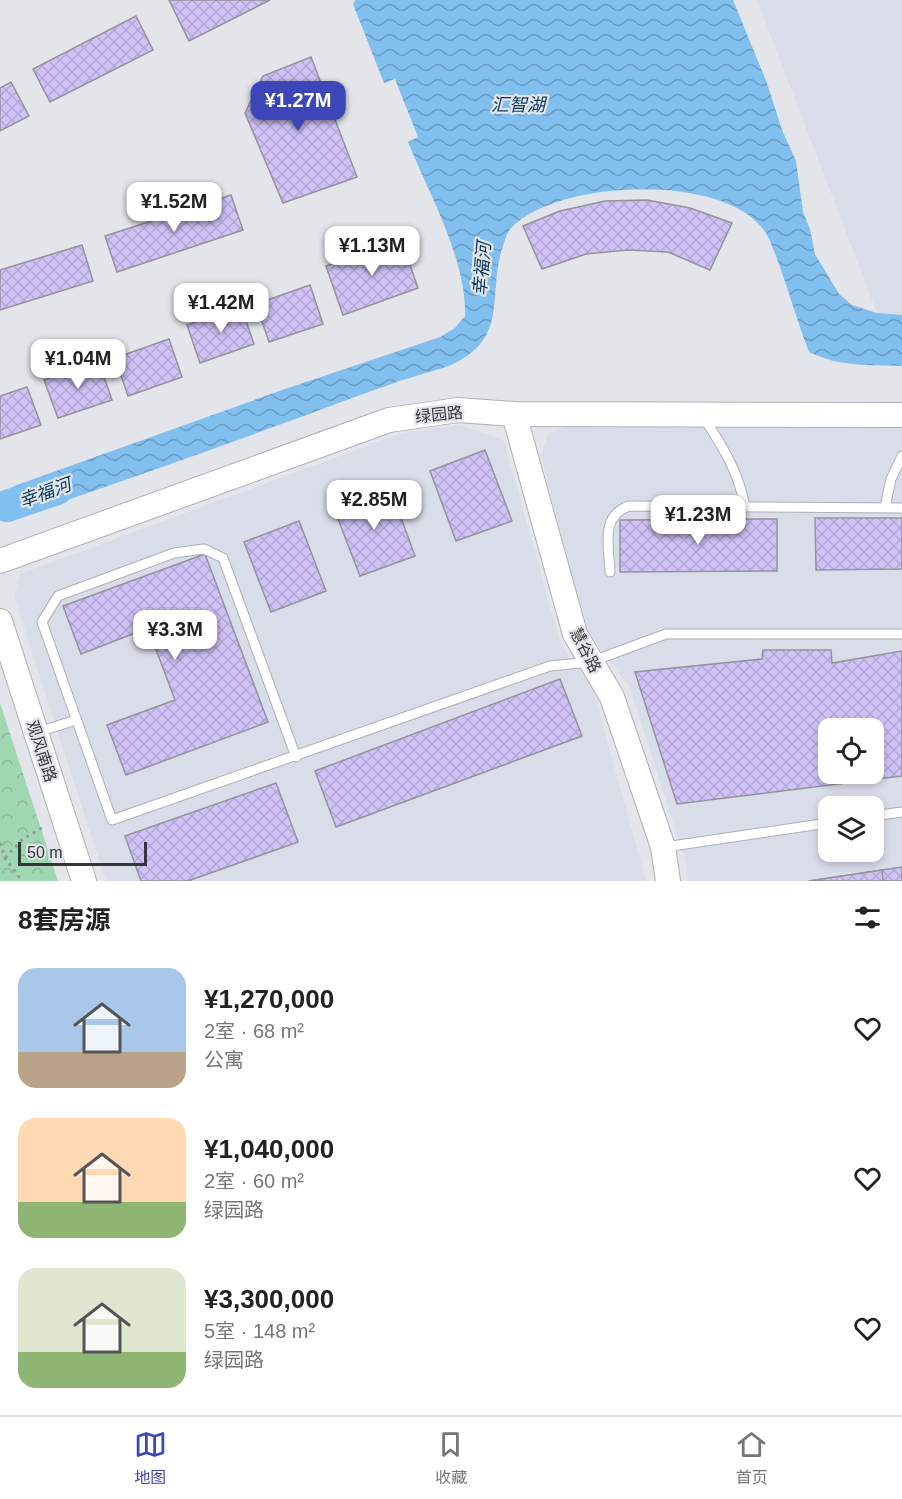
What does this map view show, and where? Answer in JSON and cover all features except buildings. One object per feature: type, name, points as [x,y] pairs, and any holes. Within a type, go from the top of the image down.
[{"type":"street","name":"绿园路","points":[[0,561],[389,420],[458,410],[514,414],[902,415]]},
{"type":"street","name":"慧谷路","points":[[514,414],[574,634],[612,697],[663,847],[668,881]]},
{"type":"street","name":"观风南路","points":[[0,621],[84,881]]},
{"type":"lane","points":[[703,416],[723,447],[740,482],[744,507]]},
{"type":"lane","points":[[885,507],[891,479],[902,456]]},
{"type":"lane","points":[[610,572],[609,521],[617,510],[629,506],[902,508]]},
{"type":"lane","points":[[296,757],[223,558],[204,549],[174,553],[58,596],[42,622],[112,820],[296,757],[550,666],[590,662],[666,634],[902,634]]},
{"type":"lane","points":[[36,733],[76,720]]},
{"type":"lane","points":[[884,814],[902,812]]},
{"type":"lane","points":[[663,847],[818,824]]},
{"type":"path","points":[[5,858],[23,839],[47,825],[67,825]]},
{"type":"path","points":[[0,843],[5,858],[20,880]]},
{"type":"shaded area","points":[[757,0],[902,0],[902,315],[877,313]]},
{"type":"shaded area","points":[[460,425],[504,441],[561,646],[592,686],[646,881],[106,881],[14,597],[20,574],[402,433]]},
{"type":"shaded area","points":[[566,427],[902,428],[902,881],[688,881],[685,860],[630,688],[586,629],[541,456],[548,433]]},
{"type":"green space","points":[[0,703],[58,881],[0,881]]},
{"type":"water","name":"汇智湖","points":[[355,0],[733,0],[796,161],[803,212],[810,229],[815,254],[839,294],[852,305],[877,313],[902,315],[902,366],[843,363],[809,352],[769,238],[746,213],[717,200],[681,192],[642,189],[602,192],[565,200],[534,212],[511,228],[505,239],[499,263],[490,326],[484,339],[473,351],[457,362],[24,515],[18,511],[14,486],[285,389],[440,337],[455,328],[465,316],[460,272],[453,250],[408,142],[418,137],[395,79],[384,83],[353,4]]},
{"type":"waterway","name":"幸福河","points":[[7,506],[57,489]]}]
